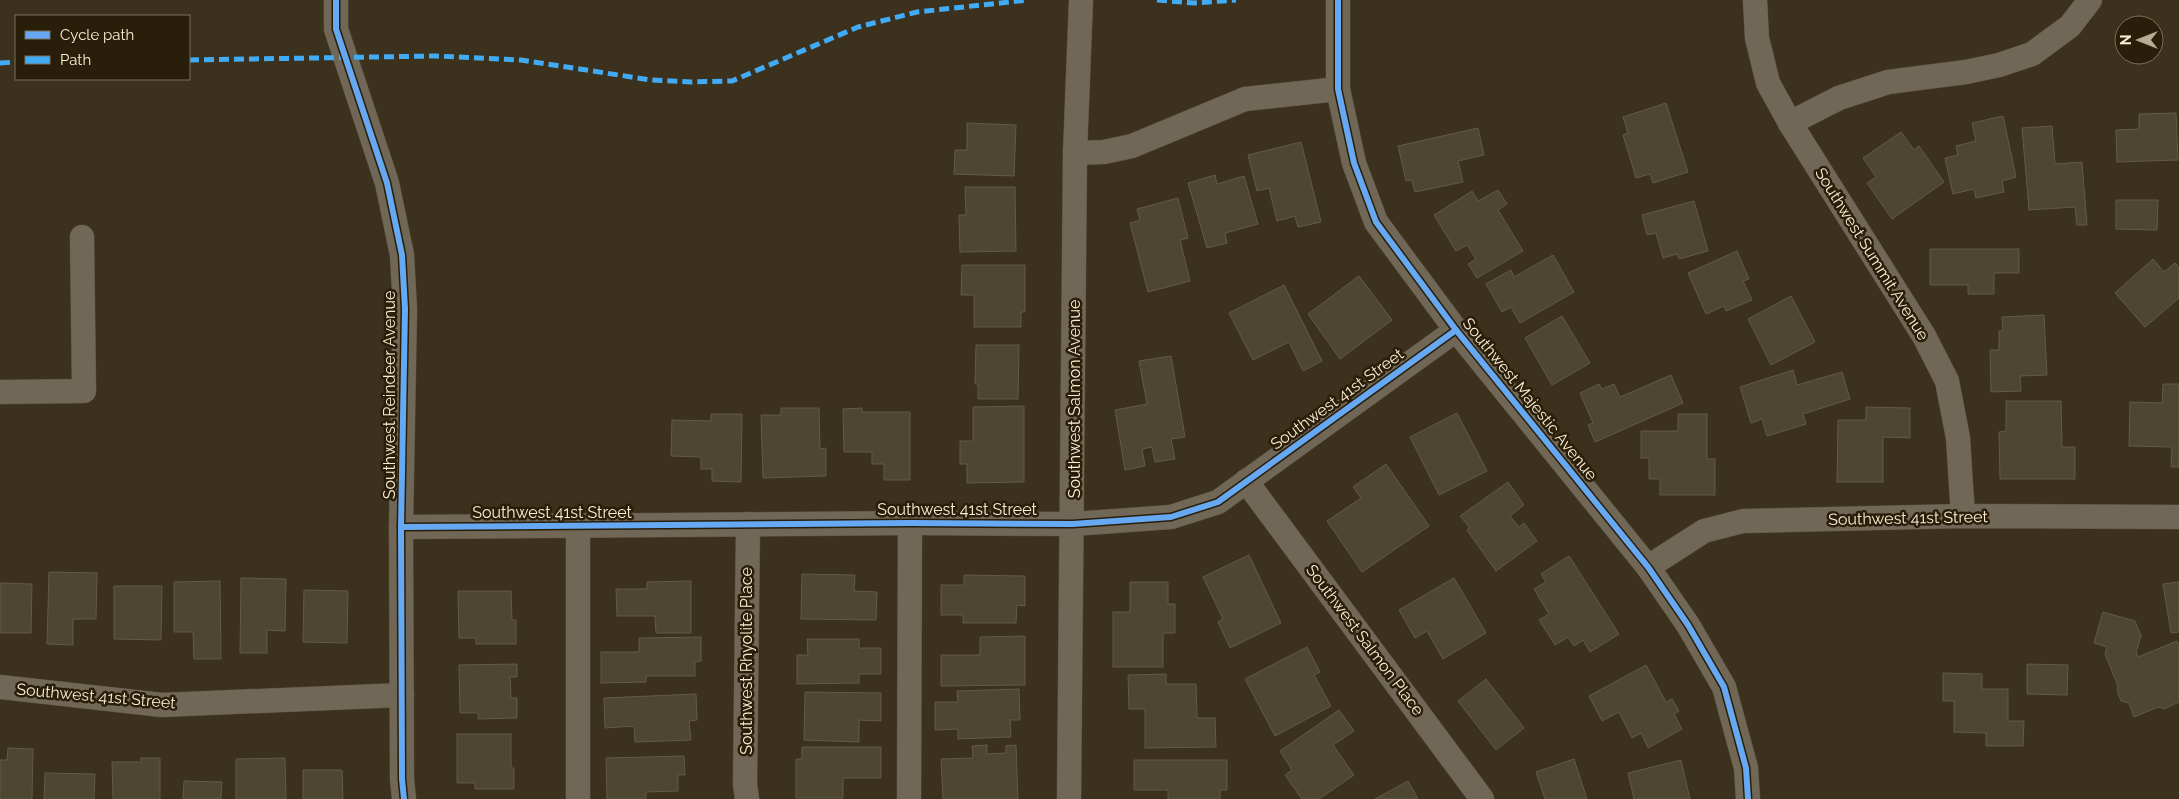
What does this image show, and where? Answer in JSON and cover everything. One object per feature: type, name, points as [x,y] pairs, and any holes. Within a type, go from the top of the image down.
[{"type":"street","name":"Southwest Reindeer Avenue","points":[[336,0],[336,29],[387,183],[402,255],[405,309],[401,527],[402,779],[404,799]]},
{"type":"street","name":"Southwest Salmon Avenue","points":[[1069,799],[1074,524],[1075,153],[1081,0]]},
{"type":"street","name":"Southwest Majestic Avenue","points":[[1338,0],[1338,89],[1354,163],[1376,222],[1456,330],[1648,567],[1688,625],[1724,687],[1746,768],[1748,799]]},
{"type":"street","name":"Southwest Summit Avenue","points":[[1755,0],[1757,38],[1768,83],[1790,123],[1924,336],[1947,381],[1958,438],[1963,516]]},
{"type":"street","points":[[1790,123],[1839,98],[1888,82],[1966,72],[1999,65],[2032,54],[2070,26],[2090,0]]},
{"type":"street","points":[[1075,153],[1104,152],[1132,146],[1245,99],[1338,89]]},
{"type":"street","points":[[0,392],[84,391],[82,237]]},
{"type":"street","name":"Southwest 41st Street","points":[[401,527],[910,523],[1074,524],[1171,517],[1218,502],[1456,330]]},
{"type":"street","name":"Southwest Salmon Place","points":[[1246,481],[1482,799]]},
{"type":"street","name":"Southwest 41st Street","points":[[1648,567],[1704,531],[1743,521],[1963,516],[2179,517]]},
{"type":"street","points":[[909,799],[910,523]]},
{"type":"street","name":"Southwest Rhyolite Place","points":[[747,799],[745,774],[748,524]]},
{"type":"street","points":[[578,525],[578,799]]},
{"type":"street","name":"Southwest 41st Street","points":[[0,688],[162,705],[402,695]]},
{"type":"building","points":[[1666,103],[1688,172],[1653,183],[1650,174],[1636,178],[1623,135],[1628,133],[1623,117]]},
{"type":"building","points":[[2176,113],[2178,160],[2117,162],[2116,130],[2139,129],[2139,114]]},
{"type":"building","points":[[2003,116],[2016,177],[2002,181],[2004,192],[1976,198],[1974,189],[1953,194],[1945,158],[1958,155],[1956,146],[1976,141],[1972,123]]},
{"type":"building","points":[[967,123],[1016,125],[1014,176],[954,174],[955,150],[967,150]]},
{"type":"building","points":[[2052,126],[2055,164],[2082,162],[2087,225],[2077,225],[2075,207],[2029,210],[2022,128]]},
{"type":"building","points":[[1478,128],[1484,155],[1458,161],[1463,182],[1415,192],[1412,180],[1406,181],[1398,146]]},
{"type":"building","points":[[1901,132],[1914,150],[1919,146],[1944,182],[1892,219],[1867,183],[1876,177],[1863,158]]},
{"type":"building","points":[[1301,142],[1321,222],[1298,227],[1295,216],[1277,221],[1269,188],[1257,191],[1248,155]]},
{"type":"building","points":[[1215,175],[1217,184],[1244,176],[1258,224],[1225,233],[1227,243],[1207,248],[1188,183]]},
{"type":"building","points":[[965,187],[1015,187],[1016,251],[960,252],[959,215],[966,215]]},
{"type":"building","points":[[1498,190],[1507,204],[1498,210],[1523,251],[1477,278],[1468,264],[1476,259],[1467,245],[1456,251],[1434,215],[1472,191],[1478,201]]},
{"type":"building","points":[[1178,198],[1188,238],[1180,240],[1190,281],[1148,292],[1130,223],[1140,220],[1137,209]]},
{"type":"building","points":[[2116,200],[2158,200],[2157,230],[2116,229]]},
{"type":"building","points":[[1694,201],[1708,251],[1679,259],[1677,254],[1663,258],[1656,233],[1647,235],[1642,215]]},
{"type":"building","points":[[1930,249],[2019,249],[2019,273],[1994,273],[1994,294],[1968,294],[1968,285],[1930,285]]},
{"type":"building","points":[[1737,251],[1749,279],[1743,281],[1752,300],[1726,311],[1724,306],[1706,314],[1688,273]]},
{"type":"building","points":[[1553,255],[1574,292],[1520,323],[1511,307],[1502,312],[1486,284],[1511,270],[1514,277]]},
{"type":"building","points":[[2153,259],[2164,272],[2175,263],[2179,267],[2179,298],[2145,327],[2115,293]]},
{"type":"building","points":[[962,265],[1025,265],[1025,312],[1021,312],[1021,327],[974,327],[974,295],[961,295]]},
{"type":"building","points":[[1359,276],[1392,320],[1340,359],[1308,314]]},
{"type":"building","points":[[1284,285],[1322,361],[1303,371],[1289,342],[1253,360],[1229,313]]},
{"type":"building","points":[[1791,296],[1815,342],[1771,365],[1748,319]]},
{"type":"building","points":[[2044,315],[2047,375],[2020,376],[2021,391],[1991,392],[1990,350],[1999,350],[1999,331],[2003,331],[2002,317]]},
{"type":"building","points":[[1562,316],[1590,363],[1552,385],[1525,338]]},
{"type":"building","points":[[976,345],[1019,345],[1018,399],[978,399],[978,384],[975,384]]},
{"type":"building","points":[[1171,356],[1185,437],[1171,439],[1175,459],[1155,462],[1152,447],[1142,449],[1145,466],[1125,470],[1115,410],[1147,404],[1139,361]]},
{"type":"building","points":[[1793,370],[1797,385],[1842,372],[1850,399],[1803,414],[1806,424],[1767,436],[1762,419],[1751,423],[1740,387]]},
{"type":"building","points":[[1671,375],[1683,403],[1595,442],[1588,425],[1593,423],[1580,393],[1599,384],[1602,389],[1614,384],[1620,397]]},
{"type":"building","points":[[2163,384],[2179,384],[2179,467],[2171,467],[2172,447],[2129,446],[2130,402],[2162,403]]},
{"type":"building","points":[[2006,401],[2061,401],[2062,447],[2075,447],[2075,479],[2000,479],[1999,432],[2006,431]]},
{"type":"building","points":[[1024,406],[1024,482],[967,483],[967,464],[960,464],[960,441],[973,441],[973,407]]},
{"type":"building","points":[[1866,407],[1910,408],[1910,438],[1883,437],[1883,482],[1837,482],[1838,420],[1866,420]]},
{"type":"building","points":[[781,408],[819,408],[820,449],[826,448],[826,476],[763,478],[761,415],[781,415]]},
{"type":"building","points":[[862,408],[862,412],[910,412],[910,480],[884,480],[884,464],[872,464],[872,452],[844,452],[843,409]]},
{"type":"building","points":[[1457,413],[1487,471],[1439,495],[1410,437]]},
{"type":"building","points":[[711,414],[742,414],[741,482],[712,481],[712,469],[701,469],[701,457],[671,456],[672,420],[711,421]]},
{"type":"building","points":[[1678,414],[1707,414],[1707,459],[1715,459],[1715,495],[1660,495],[1660,479],[1649,479],[1649,458],[1641,458],[1641,431],[1678,431]]},
{"type":"building","points":[[1386,464],[1429,526],[1362,572],[1327,521],[1361,498],[1353,487]]},
{"type":"building","points":[[1508,482],[1524,505],[1510,516],[1519,527],[1524,523],[1537,541],[1496,571],[1467,530],[1470,528],[1460,516]]},
{"type":"building","points":[[1249,555],[1281,623],[1230,648],[1218,622],[1223,619],[1203,577]]},
{"type":"building","points":[[1569,556],[1619,634],[1590,652],[1583,640],[1574,646],[1568,637],[1555,645],[1539,620],[1549,614],[1534,589],[1546,582],[1541,574]]},
{"type":"building","points":[[49,572],[97,573],[96,619],[73,619],[73,645],[47,644]]},
{"type":"building","points":[[802,574],[855,575],[854,591],[877,592],[876,620],[801,619]]},
{"type":"building","points":[[964,575],[1025,576],[1025,606],[1017,605],[1016,623],[963,623],[963,615],[941,615],[941,585],[964,585]]},
{"type":"building","points":[[241,578],[286,579],[285,631],[267,630],[267,653],[240,653]]},
{"type":"building","points":[[1454,578],[1486,633],[1443,659],[1427,631],[1415,638],[1399,610]]},
{"type":"building","points":[[220,581],[221,659],[194,659],[193,632],[174,632],[174,582]]},
{"type":"building","points":[[691,581],[691,633],[656,633],[655,616],[617,616],[616,589],[647,589],[647,582]]},
{"type":"building","points":[[1130,582],[1168,582],[1168,604],[1175,604],[1175,633],[1163,633],[1163,667],[1113,667],[1113,612],[1130,612]]},
{"type":"building","points":[[2179,582],[2179,632],[2171,633],[2163,584]]},
{"type":"building","points":[[0,583],[32,584],[31,633],[0,633]]},
{"type":"building","points":[[114,586],[162,586],[161,640],[114,639]]},
{"type":"building","points":[[304,590],[348,591],[347,643],[303,642]]},
{"type":"building","points":[[458,591],[511,591],[512,620],[516,620],[516,644],[476,644],[476,638],[459,638]]},
{"type":"building","points":[[2103,612],[2135,621],[2141,636],[2136,652],[2138,657],[2177,641],[2179,645],[2179,702],[2164,709],[2158,707],[2134,717],[2129,703],[2121,701],[2117,690],[2118,686],[2105,654],[2107,647],[2094,643]]},
{"type":"building","points":[[1025,636],[1025,685],[941,686],[941,655],[980,655],[980,637]]},
{"type":"building","points":[[701,637],[701,661],[695,662],[695,676],[646,676],[646,682],[601,683],[601,652],[639,652],[639,638]]},
{"type":"building","points":[[807,639],[859,639],[859,648],[881,648],[881,674],[859,674],[859,683],[797,684],[797,655],[808,655]]},
{"type":"building","points":[[1307,647],[1320,672],[1314,675],[1331,706],[1275,736],[1245,679]]},
{"type":"building","points":[[517,664],[517,677],[510,677],[511,698],[517,698],[517,718],[478,719],[478,713],[460,713],[459,665]]},
{"type":"building","points":[[2027,664],[2068,665],[2067,695],[2027,694]]},
{"type":"building","points":[[1646,665],[1666,702],[1672,699],[1679,711],[1674,714],[1682,729],[1648,748],[1641,733],[1632,738],[1619,712],[1602,721],[1589,696]]},
{"type":"building","points":[[1943,673],[1982,674],[1982,689],[2008,689],[2008,721],[2024,721],[2023,746],[1986,746],[1986,733],[1954,732],[1954,701],[1943,701]]},
{"type":"building","points":[[1166,674],[1166,684],[1196,684],[1197,718],[1215,718],[1216,747],[1145,748],[1145,709],[1129,709],[1128,675]]},
{"type":"building","points":[[1486,679],[1524,728],[1496,750],[1458,701]]},
{"type":"building","points":[[1019,689],[1020,720],[1010,720],[1011,737],[958,739],[958,729],[935,730],[935,702],[958,702],[957,691]]},
{"type":"building","points":[[805,692],[881,693],[881,721],[859,720],[859,742],[804,740]]},
{"type":"building","points":[[696,694],[697,720],[689,721],[691,740],[635,742],[634,726],[605,728],[604,698]]},
{"type":"building","points":[[1339,710],[1354,731],[1333,745],[1354,775],[1319,799],[1302,799],[1285,775],[1292,770],[1280,751]]},
{"type":"building","points":[[457,734],[511,734],[511,768],[514,768],[514,789],[475,789],[475,783],[457,783]]},
{"type":"building","points":[[987,745],[987,754],[1006,753],[1006,746],[1016,745],[1018,799],[943,799],[941,759],[973,758],[972,746]]},
{"type":"building","points":[[802,747],[881,747],[881,778],[843,778],[843,798],[796,798],[796,759],[802,759]]},
{"type":"building","points":[[8,748],[33,749],[32,799],[0,799],[0,760],[7,760]]},
{"type":"building","points":[[684,756],[685,775],[678,775],[678,791],[646,792],[646,799],[607,799],[606,758]]},
{"type":"building","points":[[141,758],[160,758],[160,799],[113,799],[112,762],[141,762]]},
{"type":"building","points":[[285,758],[286,799],[236,799],[236,759]]},
{"type":"building","points":[[1574,759],[1587,799],[1545,799],[1536,772]]},
{"type":"building","points":[[1134,760],[1227,760],[1227,790],[1220,790],[1220,799],[1168,799],[1168,790],[1134,790]]},
{"type":"building","points":[[1681,760],[1690,799],[1634,799],[1628,773]]},
{"type":"building","points":[[303,770],[342,770],[343,799],[303,799]]},
{"type":"building","points":[[45,773],[95,774],[94,799],[44,799]]},
{"type":"building","points":[[184,781],[222,782],[221,799],[183,799]]},
{"type":"building","points":[[1408,781],[1418,799],[1375,799]]},
{"type":"marked path","points":[[190,60],[436,56],[521,60],[651,80],[691,82],[732,81],[858,27],[917,12],[1028,0]]},
{"type":"marked path","points":[[1157,0],[1194,3],[1236,0]]},
{"type":"marked path","points":[[0,63],[15,62]]},
{"type":"cycle path","points":[[336,0],[336,29],[387,183],[402,255],[405,309],[401,527],[402,779],[404,799]]},
{"type":"cycle path","points":[[1338,0],[1338,89],[1354,163],[1376,222],[1456,330],[1648,567],[1688,625],[1724,687],[1746,768],[1748,799]]},
{"type":"cycle path","points":[[401,527],[910,523],[1073,524],[1171,517],[1218,502],[1456,330]]}]
